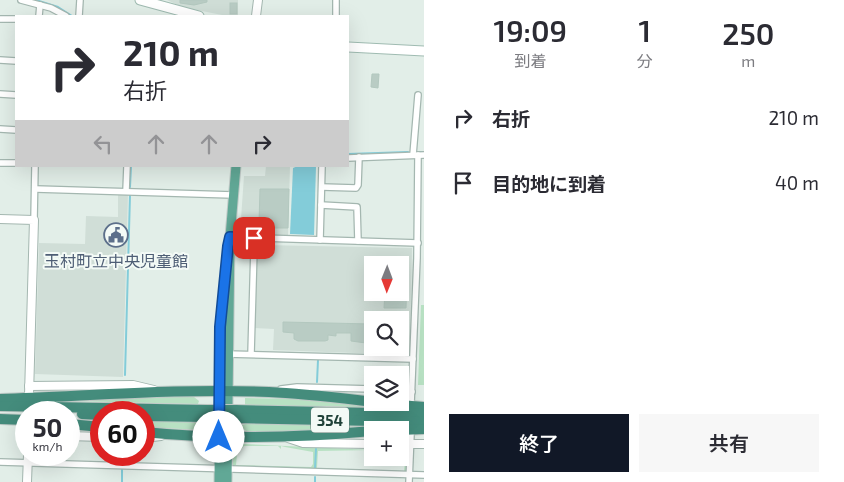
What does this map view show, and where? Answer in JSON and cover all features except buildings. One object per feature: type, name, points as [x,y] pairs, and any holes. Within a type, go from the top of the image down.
[{"type":"highway","name":"354","points":[[0,398],[157,391],[272,392],[424,408]]},
{"type":"highway","name":"354","points":[[0,406],[207,414]]},
{"type":"highway","points":[[0,412],[15,413]]},
{"type":"highway","name":"354","points":[[235,414],[424,422]]},
{"type":"highway","name":"354","points":[[155,416],[424,414]]},
{"type":"highway","points":[[0,419],[15,420]]},
{"type":"highway","points":[[409,430],[424,429]]},
{"type":"highway","name":"354","points":[[155,433],[286,437],[364,432]]},
{"type":"main road","points":[[140,0],[162,3],[196,15]]},
{"type":"main road","points":[[349,47],[424,51]]},
{"type":"main road","points":[[223,354],[236,167]]},
{"type":"main road","points":[[226,482],[220,435],[226,392],[222,294],[230,237]]},
{"type":"main road","points":[[219,482],[224,469]]},
{"type":"street","points":[[21,0],[57,10],[64,15]]},
{"type":"street","points":[[79,15],[80,0]]},
{"type":"street","points":[[256,15],[258,0]]},
{"type":"street","points":[[336,0],[336,15]]},
{"type":"street","points":[[40,5],[40,15]]},
{"type":"street","points":[[0,19],[15,20]]},
{"type":"street","points":[[0,60],[15,61]]},
{"type":"street","points":[[0,94],[15,95]]},
{"type":"street","points":[[411,404],[416,289],[421,258],[416,210],[419,155],[418,95]]},
{"type":"street","points":[[0,129],[15,130]]},
{"type":"street","points":[[349,158],[419,155]]},
{"type":"street","points":[[322,187],[356,188],[358,185],[359,157]]},
{"type":"street","points":[[0,162],[15,163]]},
{"type":"street","points":[[29,395],[36,189],[35,167]]},
{"type":"street","points":[[126,191],[127,167]]},
{"type":"street","points":[[320,240],[322,167]]},
{"type":"street","points":[[36,189],[233,194]]},
{"type":"street","points":[[321,205],[357,207],[358,241]]},
{"type":"street","points":[[0,219],[34,220]]},
{"type":"street","points":[[230,237],[418,243]]},
{"type":"street","points":[[251,354],[254,248]]},
{"type":"street","points":[[416,289],[424,290]]},
{"type":"street","points":[[223,354],[412,359]]},
{"type":"street","points":[[29,386],[133,385],[157,391]]},
{"type":"street","points":[[272,392],[296,387],[364,390]]},
{"type":"street","points":[[155,436],[168,434]]},
{"type":"street","points":[[409,482],[411,434]]},
{"type":"street","points":[[286,437],[303,443],[364,444]]},
{"type":"street","points":[[410,444],[424,444]]},
{"type":"street","points":[[0,462],[15,460]]},
{"type":"street","points":[[80,462],[224,469],[424,475]]},
{"type":"street","points":[[27,482],[28,466]]},
{"type":"shaded area","points":[[167,0],[238,0],[238,15],[222,15],[182,7]]},
{"type":"shaded area","points":[[266,167],[290,167],[288,236],[240,233],[244,176],[265,176]]},
{"type":"shaded area","points":[[118,194],[128,194],[123,377],[35,374],[39,243],[85,244],[86,216],[118,217]]},
{"type":"shaded area","points":[[263,245],[412,248],[409,353],[409,311],[364,311],[364,353],[273,350],[274,329],[254,328],[257,251]]},
{"type":"green space","points":[[421,305],[424,305],[424,385],[418,385]]},
{"type":"green space","points":[[126,397],[194,397],[199,401],[198,404],[155,403],[155,401],[69,401]]},
{"type":"green space","points":[[245,398],[307,399],[364,406],[364,408],[245,405]]},
{"type":"green space","points":[[155,421],[200,422],[200,430],[155,428]]},
{"type":"green space","points":[[248,423],[364,427],[364,428],[337,431],[246,431],[240,426]]},
{"type":"green space","points":[[243,444],[364,450],[318,451],[317,468],[404,471],[405,466],[407,466],[407,470],[405,472],[233,466],[233,455]],"holes":[[[244,446],[278,446],[281,449],[281,446],[313,452],[313,464],[311,467],[236,465],[237,454]]]},
{"type":"water","points":[[316,167],[314,235],[290,234],[293,168]]},
{"type":"waterway","points":[[36,0],[58,7],[70,15]]},
{"type":"waterway","points":[[349,154],[408,152]]},
{"type":"waterway","points":[[130,187],[131,167]]},
{"type":"waterway","points":[[125,375],[130,195]]},
{"type":"waterway","points":[[317,382],[318,360]]},
{"type":"waterway","points":[[315,468],[316,449]]},
{"type":"waterway","points":[[122,470],[122,482]]},
{"type":"waterway","points":[[315,477],[315,482]]},
{"type":"place","name":"玉村町立中央児童館","points":[[116,235]]},
{"type":"route","points":[[219,437],[220,327],[228,246],[230,237],[254,238]]}]
